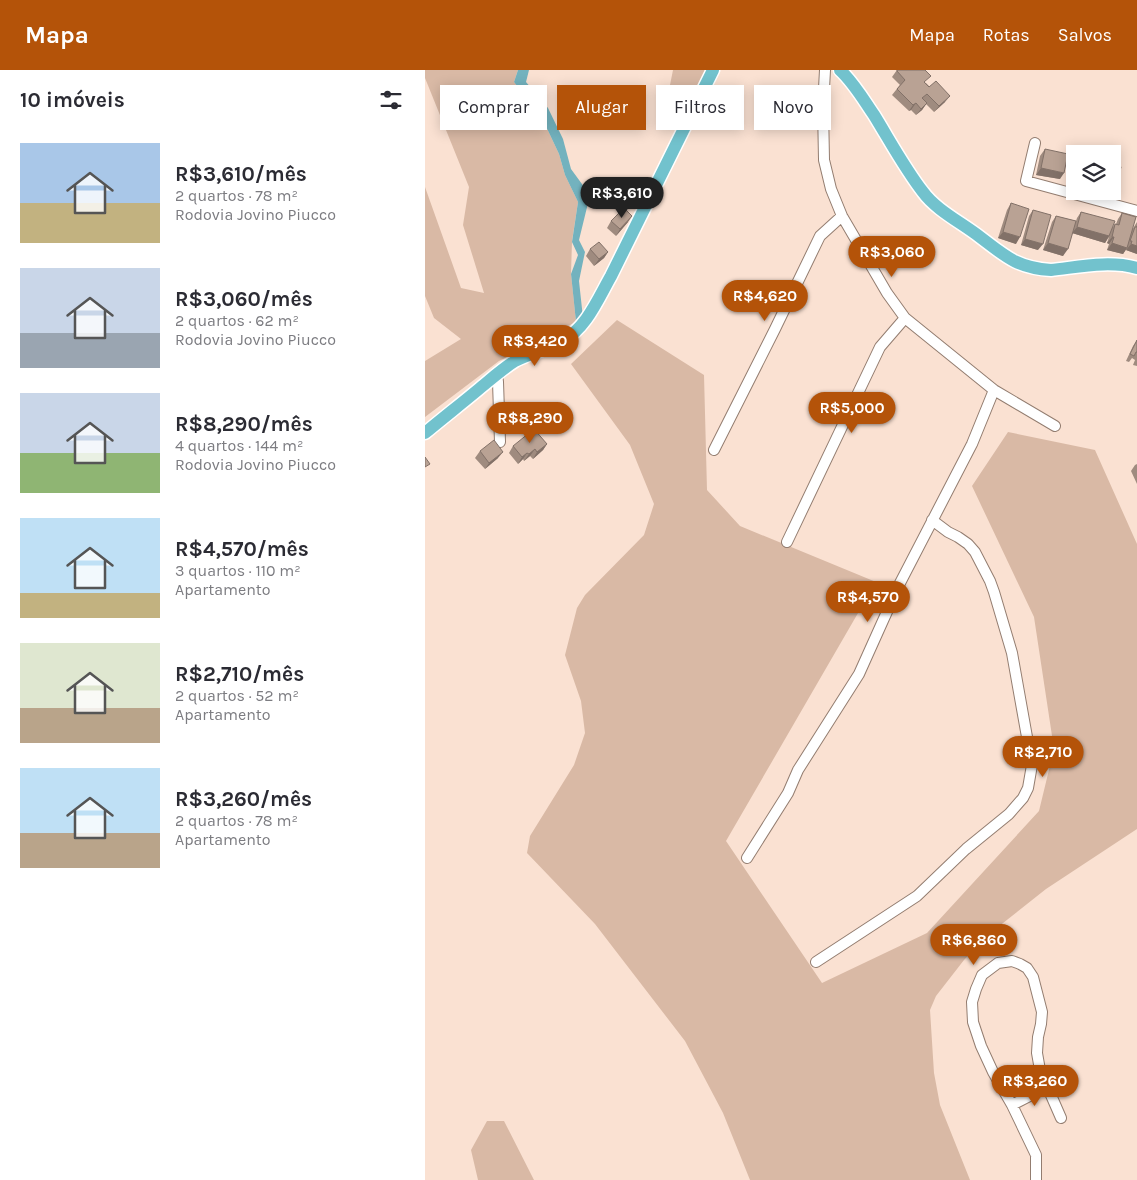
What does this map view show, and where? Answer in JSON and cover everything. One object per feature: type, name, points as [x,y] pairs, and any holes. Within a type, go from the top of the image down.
[{"type":"main road","points":[[425,433],[497,374],[528,354],[563,341],[583,323],[611,276],[713,70]]},
{"type":"main road","points":[[839,70],[857,89],[924,194],[1004,256],[1019,263],[1051,270],[1111,264],[1137,268]]},
{"type":"street","points":[[824,85],[825,70]]},
{"type":"street","points":[[823,130],[824,160],[831,189],[842,216],[887,293],[905,318],[994,390],[1055,426]]},
{"type":"street","points":[[1035,143],[1026,181],[1137,211]]},
{"type":"street","points":[[714,450],[820,236],[842,216]]},
{"type":"street","points":[[787,542],[880,347],[905,318]]},
{"type":"street","points":[[497,374],[500,442]]},
{"type":"street","points":[[747,858],[788,793],[798,770],[859,674],[899,585],[972,444],[994,390]]},
{"type":"street","points":[[816,962],[917,896],[966,849],[1009,814],[1023,798],[1028,788],[1032,765],[1012,652],[994,592],[975,552],[968,544],[932,520]]},
{"type":"street","points":[[1036,1180],[1036,1156],[1012,1105],[993,1072],[973,1022],[972,1002],[975,989],[982,975],[998,963],[1011,961],[1020,964],[1027,968],[1033,977],[1042,1012],[1037,1053],[1040,1070],[1061,1118]]},
{"type":"street","points":[[1012,1105],[1047,1087]]},
{"type":"shaded area","points":[[425,70],[518,70],[514,82],[516,85],[440,85],[440,115],[425,78]]},
{"type":"shaded area","points":[[673,70],[705,70],[699,85],[670,85]]},
{"type":"shaded area","points":[[547,128],[578,202],[572,241],[571,274],[576,322],[499,361],[425,417],[425,361],[461,339],[434,318],[425,296],[425,187],[461,288],[484,293],[463,225],[469,187],[446,130]]},
{"type":"shaded area","points":[[617,320],[704,375],[707,490],[740,526],[876,582],[726,841],[822,983],[927,933],[1039,811],[1054,749],[1034,617],[972,486],[1008,432],[1095,450],[1137,544],[1137,829],[1046,889],[984,938],[936,996],[930,1010],[934,1073],[940,1105],[970,1180],[750,1180],[723,1113],[685,1041],[595,924],[527,853],[530,836],[574,765],[585,733],[581,701],[565,655],[577,608],[585,595],[644,535],[654,504],[630,445],[571,364]]},
{"type":"shaded area","points":[[487,1121],[504,1121],[534,1180],[478,1180],[471,1150]]},
{"type":"water","points":[[518,70],[529,70],[526,82],[529,85],[516,85],[514,82]]},
{"type":"water","points":[[547,107],[563,139],[571,169],[590,195],[579,240],[585,252],[579,281],[583,318],[576,322],[571,274],[578,255],[572,242],[578,202],[565,175],[559,154],[547,128]]},
{"type":"building","points":[[897,70],[925,70],[931,76],[924,82],[929,87],[936,81],[950,96],[939,106],[927,94],[922,98],[927,103],[921,109],[916,103],[913,105],[897,89],[905,80]]},
{"type":"building","points":[[1045,149],[1066,154],[1064,173],[1041,168]]},
{"type":"building","points":[[620,183],[642,186],[640,202],[618,199]]},
{"type":"building","points":[[1011,203],[1029,209],[1020,237],[1003,232]]},
{"type":"building","points":[[624,208],[632,216],[620,229],[611,221]]},
{"type":"building","points":[[1033,210],[1051,215],[1043,244],[1025,239]]},
{"type":"building","points":[[1081,212],[1115,221],[1109,236],[1077,227]]},
{"type":"building","points":[[1122,213],[1136,217],[1127,248],[1112,243],[1115,224],[1119,225]]},
{"type":"building","points":[[1056,216],[1076,221],[1068,249],[1048,243]]},
{"type":"building","points":[[1135,227],[1137,227],[1137,246],[1131,244],[1132,241],[1130,241]]},
{"type":"building","points":[[599,242],[608,252],[599,259],[590,249]]},
{"type":"building","points":[[1137,340],[1137,352],[1134,356],[1130,354]]},
{"type":"building","points":[[534,429],[547,444],[537,452],[535,449],[522,457],[513,446]]},
{"type":"building","points":[[494,440],[503,452],[489,463],[480,451]]},
{"type":"building","points":[[425,457],[430,464],[425,467]]}]
